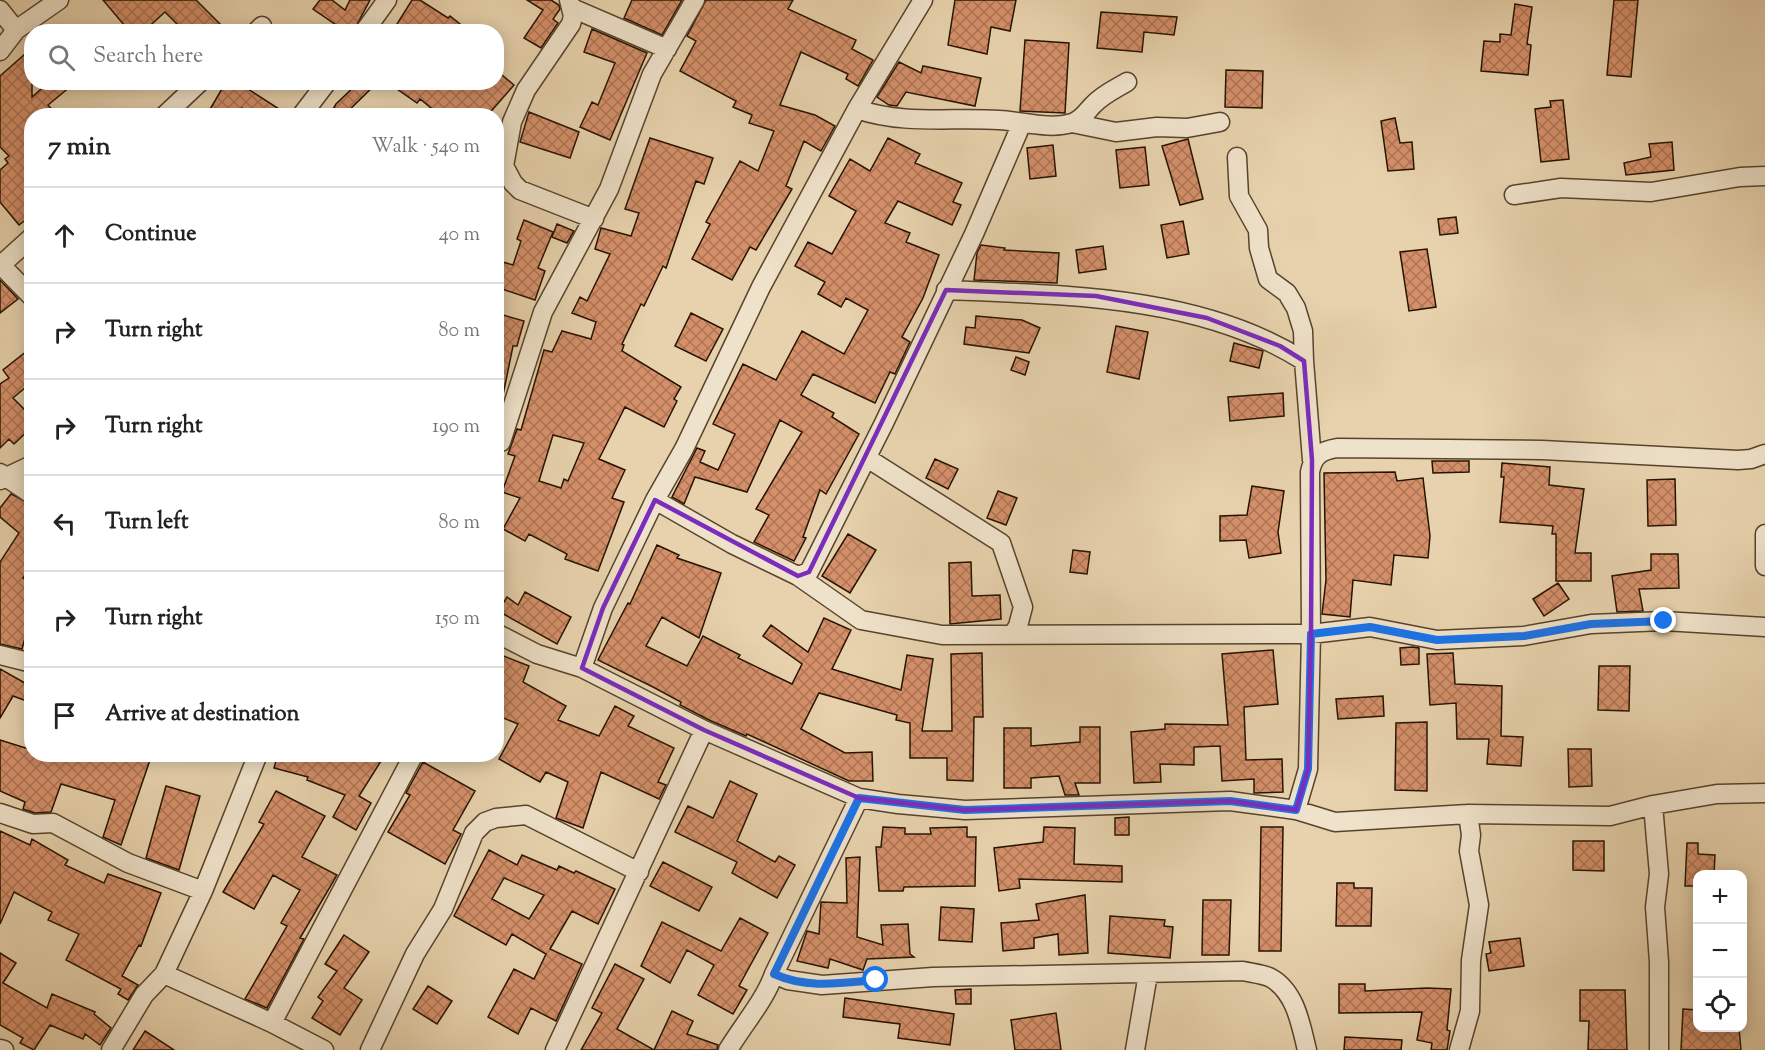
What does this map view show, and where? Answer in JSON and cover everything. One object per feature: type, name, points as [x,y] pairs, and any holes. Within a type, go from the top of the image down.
[{"type":"street","points":[[25,24],[59,0]]},
{"type":"street","points":[[370,24],[387,0]]},
{"type":"street","points":[[504,433],[543,312],[609,189],[652,74],[695,0]]},
{"type":"street","points":[[582,668],[603,608],[655,500],[684,449],[761,287],[857,109],[923,0]]},
{"type":"street","points":[[594,219],[520,190],[513,183],[504,166],[512,122],[526,90],[571,24],[570,4],[667,49]]},
{"type":"street","points":[[0,10],[16,30]]},
{"type":"street","points":[[0,51],[16,30],[24,24]]},
{"type":"street","points":[[1072,123],[1083,117],[1105,95],[1127,82]]},
{"type":"street","points":[[172,108],[192,90]]},
{"type":"street","points":[[307,108],[321,90]]},
{"type":"street","points":[[857,109],[875,115],[912,120],[1072,123],[1116,132],[1157,127],[1187,128],[1220,122]]},
{"type":"street","points":[[798,576],[809,572],[867,458],[1022,123]]},
{"type":"street","points":[[1237,158],[1239,196],[1252,215],[1258,230],[1259,248],[1268,279],[1287,293],[1296,308],[1303,331],[1312,460],[1310,472],[1311,634],[1308,769],[1296,810]]},
{"type":"street","points":[[1514,195],[1561,188],[1651,192],[1740,177],[1765,176]]},
{"type":"street","points":[[24,244],[0,265],[24,289]]},
{"type":"street","points":[[946,290],[1096,297],[1196,316],[1280,346],[1304,361]]},
{"type":"street","points":[[1312,460],[1318,454],[1336,448],[1542,450],[1738,460],[1751,459],[1765,454]]},
{"type":"street","points":[[867,458],[1001,543],[1023,608],[1013,634]]},
{"type":"street","points":[[1,476],[24,469]]},
{"type":"street","points":[[1,476],[24,489]]},
{"type":"street","points":[[655,500],[732,544],[798,576],[861,621],[942,635],[1311,634],[1370,627],[1437,640],[1524,636],[1591,624],[1664,621],[1765,627]]},
{"type":"street","points":[[1765,534],[1765,566]]},
{"type":"street","points":[[504,637],[537,654],[582,668],[704,730],[859,798],[965,810],[1230,801],[1296,810],[1335,822],[1467,814],[1610,816],[1653,805],[1716,794],[1765,793]]},
{"type":"street","points":[[0,655],[24,661]]},
{"type":"street","points":[[555,1050],[704,730]]},
{"type":"street","points":[[111,1050],[144,995],[164,974],[203,891],[255,762]]},
{"type":"street","points":[[272,1023],[410,762]]},
{"type":"street","points":[[728,1050],[753,1010],[768,993],[774,974],[859,798]]},
{"type":"street","points":[[1653,805],[1659,874],[1655,907],[1659,962],[1659,1050]]},
{"type":"street","points":[[0,813],[33,824],[53,824],[128,863],[203,891]]},
{"type":"street","points":[[1459,1050],[1470,1011],[1471,960],[1479,905],[1469,850],[1470,835],[1467,814]]},
{"type":"street","points":[[370,1050],[415,954],[443,909],[474,833],[485,822],[496,818],[526,815],[639,872]]},
{"type":"street","points":[[774,974],[788,981],[822,985],[933,977],[1244,971],[1271,978],[1286,990],[1294,1005],[1307,1050]]},
{"type":"street","points":[[164,974],[272,1023],[324,1050]]},
{"type":"street","points":[[1135,1050],[1148,974]]},
{"type":"highlighted area","points":[[946,290],[1096,296],[1207,318],[1280,346],[1304,361],[1312,460],[1311,634],[1308,769],[1296,810],[1230,801],[965,810],[859,798],[704,730],[582,668],[603,608],[655,500],[798,576],[809,572]]},
{"type":"building","points":[[103,0],[196,0],[220,24],[177,24],[165,12],[152,24],[123,24]]},
{"type":"building","points":[[320,0],[332,0],[345,10],[350,0],[370,0],[357,24],[335,24],[313,9]]},
{"type":"building","points":[[412,0],[420,0],[460,24],[397,24]]},
{"type":"building","points":[[527,0],[551,0],[559,5],[560,9],[553,19],[558,23],[541,48],[524,38],[543,10]]},
{"type":"building","points":[[632,0],[682,0],[662,35],[624,18]]},
{"type":"building","points":[[706,0],[793,0],[788,9],[856,40],[852,49],[873,60],[858,86],[846,79],[848,74],[801,52],[780,105],[815,115],[835,126],[821,151],[804,141],[786,186],[792,189],[756,250],[750,247],[732,280],[692,259],[710,224],[706,222],[740,161],[758,171],[774,131],[749,123],[752,115],[733,107],[736,101],[680,71],[696,41],[687,36]]},
{"type":"building","points":[[955,0],[1016,0],[1010,31],[991,27],[987,54],[948,45]]},
{"type":"building","points":[[1614,0],[1638,0],[1631,77],[1607,75]]},
{"type":"building","points":[[1515,4],[1532,7],[1527,44],[1531,45],[1528,75],[1481,71],[1484,41],[1500,42],[1500,34],[1511,35]]},
{"type":"building","points":[[1101,12],[1177,17],[1174,35],[1144,32],[1142,52],[1097,48]]},
{"type":"building","points":[[592,29],[647,53],[610,140],[580,127],[592,102],[598,105],[615,63],[584,52]]},
{"type":"building","points":[[1025,40],[1069,43],[1065,113],[1020,111]]},
{"type":"building","points":[[24,55],[24,90],[32,90],[32,97],[40,90],[66,90],[48,105],[51,108],[24,108],[24,221],[19,225],[0,202],[0,170],[8,163],[5,159],[9,156],[0,147],[0,76]]},
{"type":"building","points":[[899,62],[921,73],[923,66],[981,78],[975,106],[906,92],[897,106],[889,105],[877,97]]},
{"type":"building","points":[[1226,70],[1263,71],[1262,108],[1225,107]]},
{"type":"building","points":[[504,77],[514,85],[494,108],[431,108],[420,99],[417,103],[398,90],[504,90]]},
{"type":"building","points":[[221,90],[249,90],[278,108],[242,108],[211,108]]},
{"type":"building","points":[[351,90],[370,90],[351,108],[334,108]]},
{"type":"building","points":[[1563,100],[1569,159],[1541,162],[1535,109],[1551,107],[1550,101]]},
{"type":"building","points":[[529,112],[579,132],[570,158],[520,142]]},
{"type":"building","points":[[1395,118],[1400,143],[1412,142],[1414,169],[1388,171],[1381,121]]},
{"type":"building","points":[[650,138],[713,158],[704,184],[696,181],[666,268],[663,266],[622,344],[624,345],[622,351],[681,387],[664,427],[625,407],[599,459],[625,470],[612,498],[624,502],[598,571],[565,559],[567,554],[529,534],[525,541],[504,530],[520,498],[504,493],[504,486],[515,456],[508,454],[517,429],[521,430],[544,350],[552,352],[562,331],[591,339],[596,322],[572,313],[580,297],[587,301],[610,254],[595,249],[601,228],[631,236],[639,213],[625,209]],"holes":[[[553,435],[584,443],[568,481],[564,479],[561,488],[539,481]]]},
{"type":"building","points":[[888,138],[920,154],[915,163],[962,183],[953,202],[961,205],[952,225],[898,201],[885,223],[910,233],[906,242],[939,255],[923,298],[902,337],[910,342],[895,374],[890,372],[875,403],[813,374],[801,395],[834,413],[832,417],[859,434],[826,494],[820,490],[803,537],[806,538],[794,561],[754,542],[769,515],[756,509],[802,432],[780,420],[747,492],[695,477],[684,504],[672,497],[697,448],[705,451],[700,462],[718,470],[735,434],[713,424],[743,364],[776,380],[802,331],[844,354],[868,310],[846,298],[841,307],[818,294],[825,282],[795,266],[808,242],[832,254],[856,211],[829,196],[850,159],[870,171]]},
{"type":"building","points":[[1188,139],[1203,199],[1180,205],[1162,146]]},
{"type":"building","points":[[1672,142],[1674,170],[1626,175],[1624,163],[1651,157],[1649,144]]},
{"type":"building","points":[[1053,145],[1056,176],[1030,179],[1027,148]]},
{"type":"building","points":[[1145,147],[1149,185],[1120,188],[1116,150]]},
{"type":"building","points":[[1456,217],[1458,233],[1440,235],[1438,219]]},
{"type":"building","points":[[524,220],[553,232],[538,268],[545,271],[535,300],[504,290],[504,262],[513,265],[521,241],[517,239]]},
{"type":"building","points":[[1183,221],[1189,254],[1167,258],[1161,225]]},
{"type":"building","points":[[557,224],[574,231],[567,243],[552,237]]},
{"type":"building","points":[[981,245],[1005,248],[1004,250],[1059,253],[1057,283],[974,280],[977,253]]},
{"type":"building","points":[[1103,246],[1106,269],[1079,273],[1076,250]]},
{"type":"building","points":[[1427,249],[1436,307],[1409,311],[1400,252]]},
{"type":"building","points":[[0,280],[18,299],[0,313]]},
{"type":"building","points":[[691,313],[723,329],[706,361],[675,346]]},
{"type":"building","points":[[504,315],[524,321],[517,346],[513,346],[504,390]]},
{"type":"building","points":[[976,316],[1022,320],[1040,328],[1029,353],[964,344],[966,327],[975,328]]},
{"type":"building","points":[[1116,326],[1148,332],[1139,379],[1107,372]]},
{"type":"building","points":[[1234,343],[1263,351],[1259,368],[1230,361]]},
{"type":"building","points":[[24,353],[24,389],[13,398],[24,409],[24,435],[14,444],[9,439],[0,448],[0,384],[9,378],[3,370]]},
{"type":"building","points":[[1016,357],[1029,362],[1025,375],[1011,370]]},
{"type":"building","points":[[1283,393],[1284,416],[1230,421],[1228,397]]},
{"type":"building","points":[[935,459],[958,469],[948,489],[926,478]]},
{"type":"building","points":[[1432,461],[1469,461],[1469,472],[1433,473]]},
{"type":"building","points":[[1502,463],[1550,467],[1549,485],[1584,489],[1575,553],[1591,553],[1591,581],[1556,581],[1556,534],[1552,534],[1553,526],[1500,522],[1504,477],[1501,477]]},
{"type":"building","points":[[1395,472],[1397,481],[1423,478],[1430,536],[1428,558],[1394,555],[1391,585],[1353,580],[1350,617],[1322,614],[1326,580],[1324,473]]},
{"type":"building","points":[[1675,479],[1676,525],[1648,526],[1647,480]]},
{"type":"building","points":[[1252,486],[1284,491],[1278,532],[1281,553],[1249,558],[1246,540],[1220,541],[1220,516],[1247,515]]},
{"type":"building","points":[[998,491],[1017,498],[1006,525],[987,518]]},
{"type":"building","points":[[11,494],[24,500],[24,641],[22,649],[0,644],[0,562],[19,533],[0,517],[0,508]]},
{"type":"building","points":[[848,534],[876,550],[850,593],[822,576]]},
{"type":"building","points":[[657,545],[679,555],[677,558],[721,573],[699,638],[662,617],[646,646],[687,666],[703,636],[740,655],[738,658],[792,684],[802,664],[763,636],[771,625],[808,652],[824,618],[851,630],[832,669],[901,690],[907,655],[933,659],[922,731],[952,731],[951,654],[982,653],[983,717],[974,717],[973,781],[947,780],[947,758],[910,758],[910,723],[896,720],[897,715],[819,693],[801,729],[845,753],[872,752],[873,781],[849,781],[747,734],[746,736],[709,720],[680,705],[681,702],[598,660],[628,603],[630,604]]},
{"type":"building","points":[[1073,550],[1090,552],[1087,574],[1070,572]]},
{"type":"building","points":[[1651,554],[1678,554],[1679,588],[1639,589],[1643,611],[1617,612],[1612,576],[1651,570]]},
{"type":"building","points":[[971,562],[972,596],[1000,595],[1001,619],[950,624],[949,563]]},
{"type":"building","points":[[1558,583],[1569,599],[1544,616],[1533,599]]},
{"type":"building","points":[[525,592],[571,617],[557,644],[504,614],[504,602],[507,597],[518,605]]},
{"type":"building","points":[[1400,648],[1419,648],[1419,664],[1401,665]]},
{"type":"building","points":[[1273,650],[1278,704],[1244,707],[1246,760],[1282,759],[1283,792],[1254,793],[1254,779],[1222,781],[1220,746],[1194,747],[1194,765],[1160,764],[1161,782],[1134,783],[1131,732],[1165,729],[1165,724],[1228,725],[1222,654]]},
{"type":"building","points":[[1453,653],[1455,684],[1502,686],[1501,736],[1523,737],[1521,766],[1487,764],[1489,739],[1457,739],[1456,703],[1430,705],[1427,654]]},
{"type":"building","points":[[504,656],[529,666],[523,682],[566,706],[558,720],[599,736],[615,706],[634,716],[628,726],[674,748],[658,782],[666,785],[659,799],[601,772],[583,828],[556,818],[568,782],[546,772],[540,782],[504,762],[504,750],[518,724],[504,718]]},
{"type":"building","points":[[1599,666],[1630,666],[1629,711],[1598,710]]},
{"type":"building","points":[[0,669],[24,682],[24,700],[13,696],[0,718]]},
{"type":"building","points":[[1383,696],[1384,716],[1338,719],[1336,699]]},
{"type":"building","points":[[1427,722],[1427,791],[1395,790],[1396,723]]},
{"type":"building","points":[[1080,727],[1100,727],[1100,783],[1075,783],[1079,795],[1065,795],[1059,776],[1031,778],[1031,788],[1004,788],[1004,728],[1031,728],[1031,746],[1080,742]]},
{"type":"building","points":[[0,740],[24,748],[24,762],[149,762],[121,845],[103,837],[115,800],[61,784],[51,812],[35,813],[23,809],[25,802],[0,791]]},
{"type":"building","points":[[1568,749],[1591,749],[1592,786],[1569,787]]},
{"type":"building","points":[[276,762],[380,762],[359,796],[371,803],[356,830],[333,817],[345,795],[307,780],[308,777],[274,768]]},
{"type":"building","points":[[423,762],[475,791],[453,830],[461,834],[445,864],[388,832],[410,795],[406,793]]},
{"type":"building","points":[[730,781],[757,794],[737,841],[775,862],[779,856],[795,865],[777,898],[732,873],[737,862],[675,832],[688,806],[713,818]]},
{"type":"building","points":[[166,786],[200,796],[179,870],[146,858]]},
{"type":"building","points":[[276,791],[325,816],[302,857],[337,875],[300,938],[304,939],[267,1008],[245,999],[287,926],[281,923],[300,890],[273,875],[254,909],[223,892],[264,824],[259,822]]},
{"type":"building","points":[[1129,817],[1129,835],[1115,835],[1115,818]]},
{"type":"building","points":[[883,827],[905,828],[905,834],[931,834],[930,828],[967,827],[967,837],[976,837],[975,886],[904,887],[903,891],[879,891],[876,847],[881,847]]},
{"type":"building","points":[[1044,827],[1075,828],[1074,864],[1122,866],[1122,882],[1019,879],[1020,888],[999,891],[994,848],[1043,842]]},
{"type":"building","points":[[1261,827],[1283,827],[1281,951],[1259,951]]},
{"type":"building","points":[[0,831],[30,845],[32,839],[68,860],[65,865],[104,883],[108,874],[161,893],[141,946],[139,945],[122,976],[138,985],[128,1000],[118,994],[121,989],[66,960],[79,934],[48,920],[52,912],[14,892],[0,924]]},
{"type":"building","points":[[1573,841],[1604,841],[1604,871],[1573,870]]},
{"type":"building","points":[[1687,843],[1698,843],[1698,854],[1715,855],[1714,870],[1693,870],[1693,886],[1685,886]]},
{"type":"building","points":[[489,850],[517,865],[522,855],[557,870],[559,866],[574,873],[576,871],[615,889],[598,924],[572,911],[550,949],[582,964],[556,1021],[531,1008],[518,1034],[488,1017],[514,969],[534,979],[546,954],[512,934],[506,945],[454,916]],"holes":[[[504,878],[544,895],[529,919],[492,899]]]},
{"type":"building","points":[[860,857],[857,937],[883,945],[881,925],[908,924],[910,954],[914,957],[867,959],[863,970],[830,959],[828,968],[797,961],[807,931],[819,934],[821,902],[847,903],[846,858]]},
{"type":"building","points":[[663,862],[712,887],[699,911],[650,886]]},
{"type":"building","points":[[1337,883],[1354,883],[1354,888],[1372,888],[1371,926],[1336,926]]},
{"type":"building","points":[[1085,895],[1088,953],[1059,955],[1058,934],[1034,938],[1034,948],[1003,951],[1001,923],[1039,920],[1036,904]]},
{"type":"building","points":[[1203,900],[1231,900],[1229,955],[1202,955]]},
{"type":"building","points":[[941,907],[974,909],[972,942],[939,940]]},
{"type":"building","points":[[1110,916],[1165,920],[1164,926],[1173,927],[1170,958],[1108,953]]},
{"type":"building","points":[[740,918],[768,933],[739,986],[747,990],[733,1014],[698,995],[714,965],[687,950],[670,983],[641,966],[662,922],[721,951]]},
{"type":"building","points":[[344,935],[369,952],[344,988],[362,1000],[340,1035],[312,1018],[323,1001],[318,997],[337,971],[325,964]]},
{"type":"building","points":[[1520,938],[1524,966],[1489,971],[1486,954],[1491,953],[1489,942]]},
{"type":"building","points":[[0,953],[16,963],[3,983],[47,1008],[52,994],[95,1012],[94,1014],[111,1028],[100,1045],[85,1034],[83,1039],[50,1025],[34,1050],[20,1043],[23,1038],[0,1025]]},
{"type":"building","points":[[615,964],[644,979],[617,1029],[654,1050],[581,1050],[602,1013],[592,1008]]},
{"type":"building","points":[[1339,984],[1365,984],[1365,991],[1451,989],[1447,1050],[1431,1050],[1432,1043],[1417,1040],[1422,1012],[1339,1013]]},
{"type":"building","points":[[428,986],[452,1001],[437,1024],[413,1009]]},
{"type":"building","points":[[971,989],[971,1004],[956,1004],[955,990]]},
{"type":"building","points":[[1580,990],[1625,990],[1627,1050],[1588,1050],[1589,1021],[1580,1021]]},
{"type":"building","points":[[845,998],[954,1014],[950,1045],[898,1038],[900,1024],[843,1017]]},
{"type":"building","points":[[1683,1009],[1693,1010],[1693,1032],[1739,1032],[1741,1050],[1681,1050]]},
{"type":"building","points":[[672,1011],[693,1021],[687,1034],[718,1045],[717,1050],[654,1050]]},
{"type":"building","points":[[1056,1013],[1061,1050],[1015,1050],[1011,1020]]},
{"type":"building","points":[[145,1031],[174,1050],[133,1050]]},
{"type":"building","points":[[1345,1037],[1402,1040],[1401,1050],[1344,1050]]},
{"type":"route","points":[[876,980],[822,985],[788,981],[774,974],[820,877],[843,836],[859,798],[965,810],[1230,801],[1296,810],[1308,769],[1311,634],[1370,627],[1407,632],[1437,640],[1524,636],[1557,632],[1591,624],[1664,621]]}]
